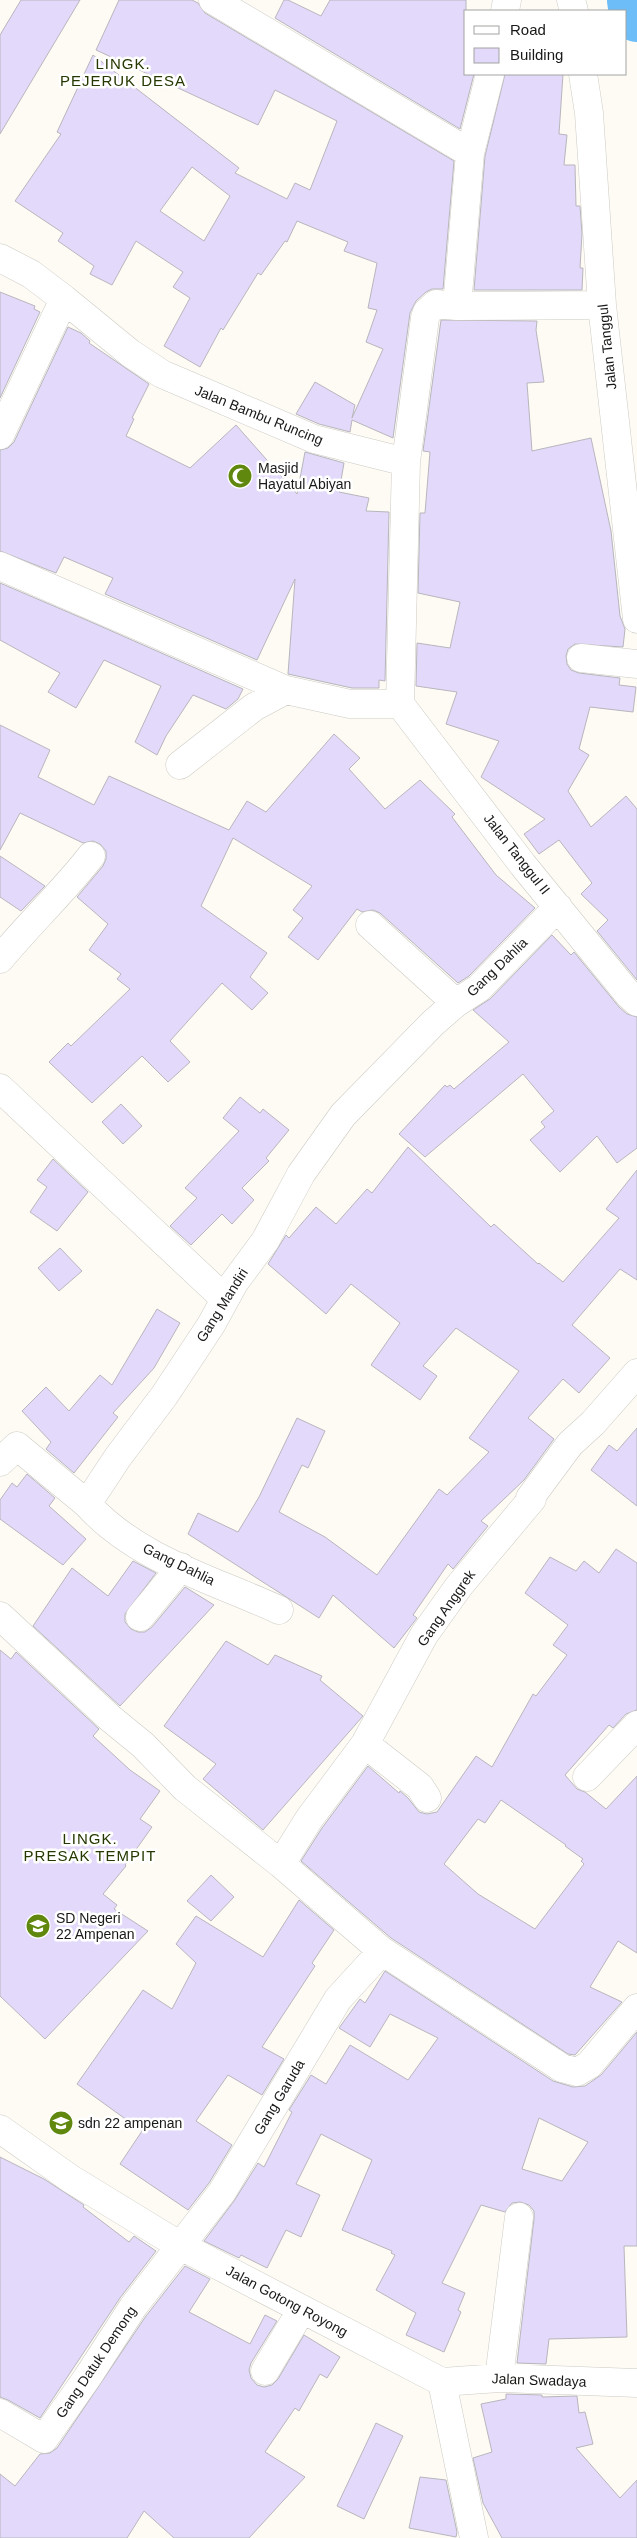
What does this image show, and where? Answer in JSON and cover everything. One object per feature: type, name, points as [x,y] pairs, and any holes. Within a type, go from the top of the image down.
[{"type":"street","points":[[214,0],[244,8],[470,153]]},
{"type":"street","points":[[457,306],[470,153],[490,75]]},
{"type":"street","name":"Jalan Tanggul","points":[[583,75],[589,113],[602,305],[637,619]]},
{"type":"street","name":"Jalan Bambu Runcing","points":[[0,258],[31,274],[130,353],[162,374],[314,439],[406,462]]},
{"type":"street","points":[[0,435],[64,299]]},
{"type":"street","points":[[0,566],[286,690],[350,704],[400,704],[406,462],[427,312],[436,304],[457,306],[602,305]]},
{"type":"street","points":[[581,658],[637,664]]},
{"type":"street","points":[[180,765],[254,707],[286,690]]},
{"type":"street","name":"Jalan Tanggul II","points":[[400,704],[558,907],[629,995],[637,1002]]},
{"type":"street","points":[[0,959],[33,920],[70,883],[91,856]]},
{"type":"street","name":"Gang Dahlia","points":[[433,1024],[456,1003],[479,988],[558,907]]},
{"type":"street","points":[[370,925],[456,1003]]},
{"type":"street","name":"Gang Mandiri","points":[[88,1504],[118,1457],[164,1396],[234,1283],[265,1241],[301,1174],[343,1115],[433,1024]]},
{"type":"street","points":[[0,1088],[225,1299]]},
{"type":"street","name":"Gang Anggrek","points":[[281,1864],[309,1819],[365,1744],[424,1635],[459,1586],[532,1499],[530,1498],[570,1444],[593,1423],[637,1374]]},
{"type":"street","points":[[0,1462],[17,1446],[88,1504]]},
{"type":"street","name":"Gang Dahlia","points":[[88,1504],[118,1533],[181,1567],[279,1610]]},
{"type":"street","points":[[140,1617],[181,1567]]},
{"type":"street","points":[[0,1616],[110,1718],[143,1745],[185,1788],[281,1864],[382,1951],[562,2068],[577,2072],[589,2065],[637,2008]]},
{"type":"street","points":[[587,1777],[637,1725]]},
{"type":"street","points":[[365,1744],[420,1787],[427,1798]]},
{"type":"street","name":"Gang Garuda","points":[[179,2245],[222,2192],[338,1999],[382,1951]]},
{"type":"street","name":"Jalan Gotong Royong","points":[[0,2129],[71,2179],[179,2245],[442,2382]]},
{"type":"street","points":[[499,2378],[519,2217]]},
{"type":"street","name":"Gang Datuk Demong","points":[[0,2413],[44,2439],[87,2378],[122,2322],[179,2245]]},
{"type":"street","points":[[265,2371],[302,2309]]},
{"type":"street","name":"Jalan Swadaya","points":[[442,2382],[499,2378],[637,2383]]},
{"type":"street","points":[[442,2382],[474,2538]]},
{"type":"building","points":[[21,0],[80,0],[0,134],[0,35]]},
{"type":"building","points":[[119,0],[192,0],[198,3],[205,13],[454,161],[443,289],[432,289],[426,292],[416,301],[410,313],[393,438],[352,420],[350,432],[319,424],[296,414],[315,382],[355,405],[352,418],[383,349],[366,342],[377,310],[368,308],[377,263],[344,251],[348,242],[297,221],[287,242],[285,241],[261,275],[258,273],[223,330],[221,328],[200,367],[164,346],[190,298],[173,287],[183,272],[136,241],[112,285],[90,274],[94,266],[58,241],[63,233],[15,201],[61,134],[57,132],[93,55],[239,168],[235,173],[287,199],[295,183],[310,190],[337,121],[275,90],[258,125],[96,50]],"holes":[[[192,167],[230,196],[204,241],[160,211]]]},
{"type":"building","points":[[284,0],[288,0],[321,16],[330,0],[466,0],[466,10],[464,10],[464,75],[474,75],[460,129],[275,18]]},
{"type":"building","points":[[505,75],[563,75],[559,134],[567,135],[564,165],[575,165],[576,206],[580,206],[582,234],[580,268],[583,268],[582,290],[474,290],[485,156]]},
{"type":"building","points":[[0,292],[35,306],[34,309],[40,312],[0,398]]},
{"type":"building","points":[[441,320],[537,321],[536,330],[544,382],[527,383],[532,451],[591,438],[611,531],[620,616],[625,629],[623,647],[575,644],[568,649],[566,656],[567,664],[571,670],[579,673],[620,678],[619,685],[636,687],[633,712],[590,707],[579,749],[589,755],[568,791],[591,827],[626,796],[637,809],[637,980],[597,931],[608,920],[581,894],[592,883],[559,840],[539,854],[524,834],[545,819],[481,777],[499,741],[446,724],[457,692],[416,686],[417,643],[450,648],[460,602],[418,593],[420,513],[425,513],[430,452],[423,451]]},
{"type":"building","points":[[68,327],[81,333],[90,341],[89,343],[149,384],[132,418],[134,419],[126,436],[190,468],[236,425],[297,494],[305,452],[344,463],[339,492],[369,498],[366,511],[389,512],[385,681],[379,680],[379,688],[352,688],[288,674],[295,579],[257,660],[105,594],[113,578],[64,557],[56,573],[0,551],[0,450],[8,448],[14,442]]},
{"type":"building","points":[[0,583],[243,689],[238,699],[226,709],[193,695],[166,736],[157,755],[135,742],[161,686],[104,660],[76,708],[48,692],[60,673],[0,640]]},
{"type":"building","points":[[0,725],[50,750],[38,777],[94,805],[109,776],[229,830],[247,801],[266,812],[334,734],[360,758],[349,769],[385,809],[420,780],[455,814],[452,817],[496,875],[535,908],[469,976],[458,983],[380,913],[373,910],[362,912],[357,909],[318,960],[288,937],[303,918],[293,910],[312,886],[233,838],[201,906],[267,953],[250,977],[268,993],[252,1010],[222,983],[170,1041],[190,1062],[168,1082],[142,1056],[92,1103],[49,1062],[68,1043],[71,1046],[130,989],[117,979],[121,974],[89,950],[108,924],[77,897],[103,866],[106,859],[106,851],[100,844],[93,841],[83,843],[20,813],[0,850]]},
{"type":"building","points":[[0,856],[45,886],[21,911],[0,897]]},
{"type":"building","points":[[552,935],[571,955],[574,952],[619,1007],[627,1014],[637,1017],[637,1148],[617,1163],[597,1136],[560,1172],[530,1140],[545,1127],[541,1122],[554,1111],[523,1074],[425,1157],[399,1134],[445,1085],[447,1087],[450,1085],[454,1089],[509,1042],[473,1010],[490,999]]},
{"type":"building","points":[[240,1097],[260,1113],[263,1109],[289,1130],[266,1158],[269,1161],[242,1188],[254,1200],[232,1224],[222,1214],[191,1245],[170,1226],[197,1198],[185,1188],[239,1131],[223,1118]]},
{"type":"building","points":[[121,1104],[142,1126],[123,1144],[102,1122]]},
{"type":"building","points":[[408,1147],[491,1227],[494,1224],[538,1264],[563,1282],[619,1218],[606,1209],[637,1170],[637,1280],[620,1269],[572,1325],[610,1358],[579,1393],[563,1379],[528,1418],[554,1439],[524,1480],[481,1521],[488,1526],[453,1569],[448,1564],[413,1615],[417,1618],[394,1648],[333,1595],[319,1618],[188,1534],[198,1513],[238,1532],[259,1497],[297,1418],[325,1431],[308,1468],[302,1465],[279,1512],[325,1537],[377,1575],[439,1489],[447,1495],[489,1452],[469,1438],[519,1371],[456,1328],[423,1366],[437,1376],[420,1400],[371,1365],[400,1323],[351,1284],[326,1314],[268,1264],[286,1235],[289,1238],[316,1207],[336,1224],[367,1189],[372,1193]]},
{"type":"building","points":[[53,1159],[88,1192],[57,1231],[30,1212],[47,1187],[37,1180]]},
{"type":"building","points":[[60,1248],[82,1271],[59,1291],[38,1268]]},
{"type":"building","points":[[157,1309],[180,1323],[154,1368],[113,1413],[118,1417],[74,1473],[46,1449],[51,1442],[22,1411],[46,1387],[69,1411],[100,1375],[112,1385]]},
{"type":"building","points":[[637,1428],[637,1506],[591,1470],[609,1445],[617,1451]]},
{"type":"building","points":[[27,1474],[55,1498],[49,1506],[86,1539],[63,1565],[0,1519],[0,1500],[12,1483],[17,1487]]},
{"type":"building","points":[[616,1549],[637,1563],[637,1710],[626,1714],[613,1728],[609,1725],[565,1775],[577,1789],[585,1792],[606,1809],[637,1776],[637,1953],[618,1941],[590,1987],[622,2002],[575,2055],[568,2054],[391,1938],[301,1861],[322,1828],[368,1766],[399,1793],[400,1791],[408,1798],[419,1812],[427,1814],[437,1812],[476,1756],[492,1767],[533,1694],[536,1696],[567,1655],[553,1645],[568,1625],[525,1593],[550,1557],[576,1571],[584,1561],[599,1573]],"holes":[[[501,1800],[583,1859],[581,1861],[584,1864],[535,1929],[478,1894],[444,1864],[478,1819],[485,1823]]]},
{"type":"building","points":[[133,1561],[156,1573],[125,1614],[125,1622],[131,1629],[145,1632],[152,1627],[185,1587],[214,1605],[120,1706],[33,1626],[72,1568],[108,1596]]},
{"type":"building","points":[[226,1641],[268,1665],[275,1655],[322,1676],[320,1680],[363,1716],[263,1830],[203,1779],[216,1764],[164,1726]]},
{"type":"building","points":[[0,1650],[11,1659],[16,1652],[99,1729],[93,1736],[130,1770],[160,1791],[140,1819],[152,1827],[126,1866],[103,1894],[117,1905],[114,1909],[148,1931],[45,2039],[0,1996]]},
{"type":"building","points":[[211,1875],[234,1897],[211,1921],[187,1901]]},
{"type":"building","points":[[299,1900],[334,1930],[312,1963],[315,1966],[262,2047],[284,2059],[262,2095],[228,2075],[196,2121],[232,2145],[209,2183],[188,2210],[120,2164],[142,2131],[77,2084],[143,1990],[172,2009],[196,1963],[176,1944],[196,1916],[263,1957]]},
{"type":"building","points":[[385,1971],[553,2081],[573,2087],[585,2086],[601,2075],[637,2032],[637,2246],[624,2246],[627,2337],[549,2339],[546,2364],[517,2363],[534,2219],[534,2211],[529,2205],[520,2202],[512,2203],[505,2212],[481,2205],[442,2283],[465,2293],[458,2310],[461,2312],[444,2352],[406,2335],[416,2313],[376,2290],[395,2255],[391,2253],[392,2251],[342,2230],[372,2160],[321,2134],[296,2184],[320,2195],[301,2237],[286,2230],[267,2268],[241,2255],[239,2258],[204,2241],[234,2201],[258,2163],[264,2167],[292,2112],[289,2110],[311,2075],[326,2084],[350,2045],[408,2080],[438,2038],[390,2014],[370,2047],[339,2028],[360,1999],[365,2003]],"holes":[[[539,2118],[588,2142],[562,2181],[522,2169]]]},
{"type":"building","points":[[0,2157],[44,2179],[84,2205],[83,2207],[129,2242],[134,2236],[156,2251],[120,2298],[40,2418],[0,2397]]},
{"type":"building","points":[[185,2266],[210,2279],[189,2312],[250,2344],[265,2315],[277,2321],[251,2363],[249,2370],[251,2378],[257,2385],[264,2387],[272,2385],[278,2379],[304,2335],[340,2357],[327,2378],[320,2374],[299,2411],[295,2408],[265,2452],[305,2477],[249,2538],[174,2538],[144,2511],[127,2538],[0,2538],[0,2474],[15,2486],[40,2454],[50,2453],[57,2448],[146,2316]]},
{"type":"building","points":[[506,2394],[542,2395],[542,2397],[577,2396],[579,2413],[585,2412],[593,2444],[576,2448],[620,2498],[637,2480],[637,2538],[502,2538],[483,2503],[473,2458],[492,2452],[481,2404],[506,2399]]},
{"type":"building","points":[[376,2423],[403,2436],[364,2519],[337,2506]]},
{"type":"building","points":[[420,2477],[446,2480],[457,2532],[456,2537],[409,2528]]},
{"type":"waterway","points":[[635,0],[637,14]]},
{"type":"place","name":"Masjid Hayatul Abiyan","points":[[240,476]]},
{"type":"place","name":"SD Negeri 22 Ampenan","points":[[38,1926]]},
{"type":"place","name":"sdn 22 ampenan","points":[[61,2123]]},
{"type":"district","name":"LINGK. PEJERUK DESA","points":[[123,72]]},
{"type":"district","name":"LINGK. PRESAK TEMPIT","points":[[90,1848]]}]
